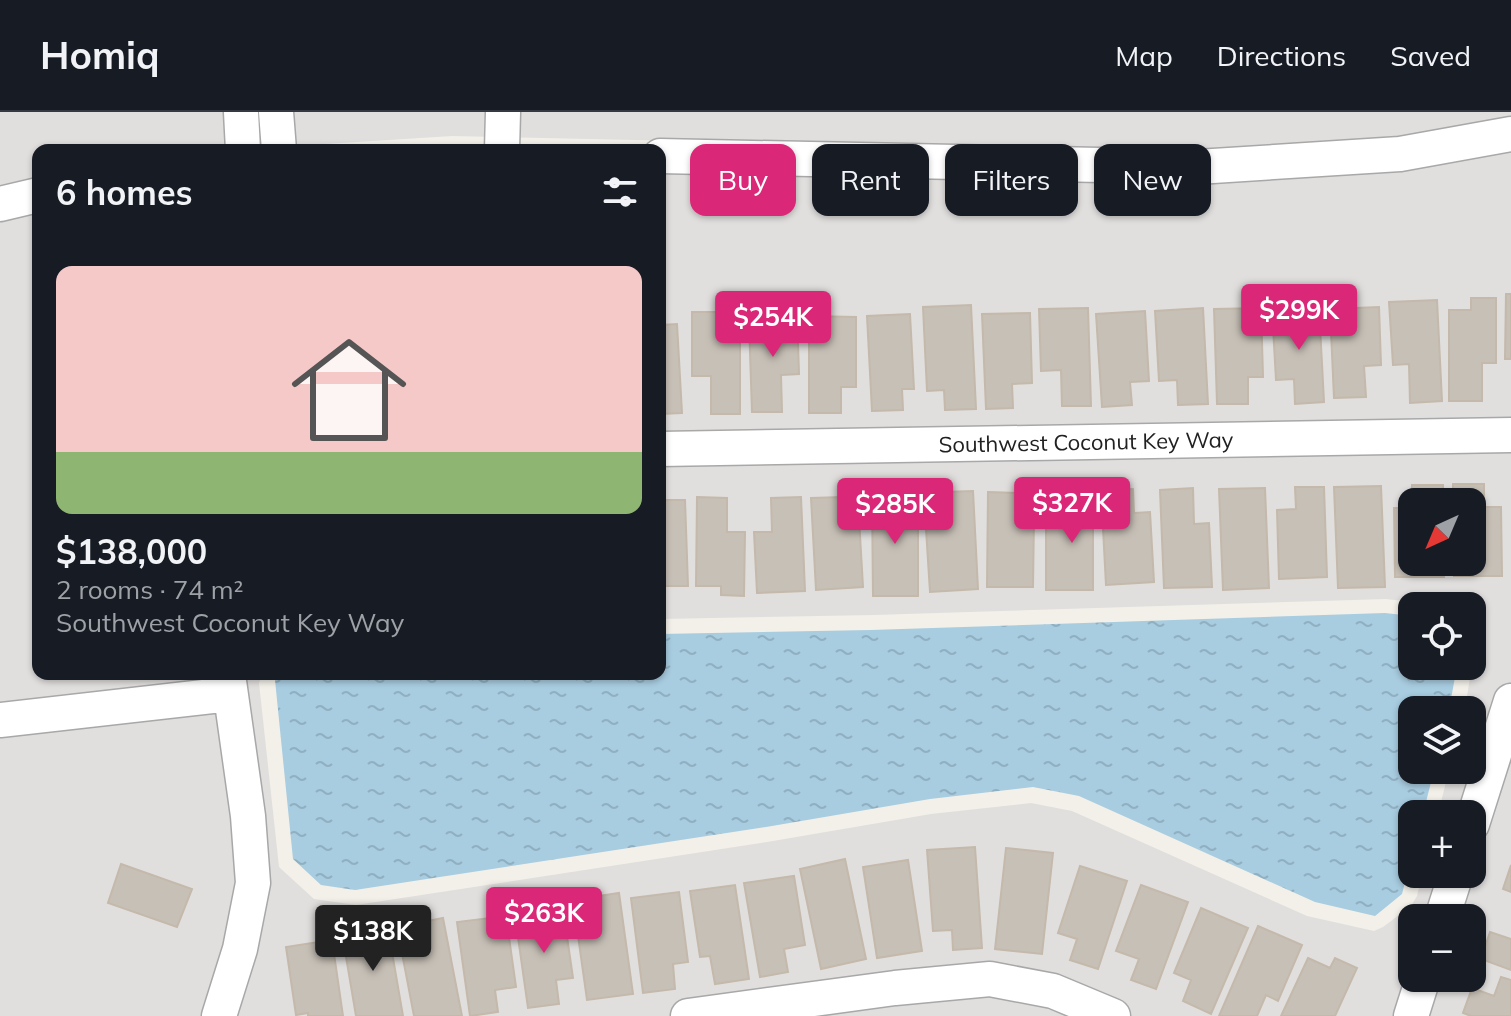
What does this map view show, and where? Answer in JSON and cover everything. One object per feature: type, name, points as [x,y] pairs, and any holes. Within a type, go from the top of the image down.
[{"type":"street","points":[[241,112],[243,144]]},
{"type":"street","points":[[276,112],[279,144]]},
{"type":"street","points":[[502,144],[503,112]]},
{"type":"street","points":[[666,156],[1197,167],[1400,154],[1511,134]]},
{"type":"street","points":[[0,204],[32,196]]},
{"type":"street","name":"Southwest Coconut Key Way","points":[[666,449],[1511,435]]},
{"type":"street","points":[[0,720],[229,684],[248,816],[253,883],[240,949],[219,1016]]},
{"type":"street","points":[[1480,800],[1511,701]]},
{"type":"street","points":[[688,1016],[895,988],[990,979],[1053,991],[1113,1016]]},
{"type":"street","points":[[1411,1016],[1419,992]]},
{"type":"shaded area","points":[[0,112],[1511,112],[1511,119],[1399,139],[1211,151],[1211,144],[1094,144],[1094,150],[1078,149],[1078,144],[945,144],[945,147],[452,136],[325,144],[32,144],[32,181],[0,189]]},
{"type":"shaded area","points":[[1511,149],[1511,1016],[0,1016],[0,219],[32,211],[32,680],[260,680],[279,867],[314,899],[356,905],[931,814],[1031,803],[1072,811],[1307,916],[1374,931],[1398,916],[1398,992],[1486,992],[1486,904],[1412,904],[1419,888],[1486,888],[1486,800],[1442,800],[1446,784],[1486,784],[1486,696],[1467,696],[1470,680],[1486,680],[1486,592],[1398,592],[1398,600],[666,619],[666,171],[690,170],[690,216],[796,216],[796,167],[812,167],[812,216],[929,216],[929,164],[945,164],[945,216],[1078,216],[1078,160],[1094,160],[1094,216],[1211,216],[1211,157]]},
{"type":"water","points":[[1385,613],[1398,614],[1398,680],[1454,680],[1452,696],[1398,696],[1398,784],[1430,784],[1426,800],[1398,800],[1398,888],[1404,888],[1402,894],[1375,916],[1315,902],[1079,796],[1033,787],[930,799],[355,890],[321,885],[293,859],[275,680],[666,680],[666,634]]},
{"type":"building","points":[[1506,294],[1511,294],[1511,359],[1505,359]]},
{"type":"building","points":[[1471,298],[1496,298],[1496,363],[1482,363],[1482,401],[1449,401],[1449,310],[1471,310]]},
{"type":"building","points":[[1437,300],[1442,401],[1410,403],[1409,364],[1393,365],[1389,302]]},
{"type":"building","points":[[971,305],[976,409],[945,410],[944,390],[927,391],[923,307]]},
{"type":"building","points":[[1319,307],[1324,402],[1295,404],[1294,379],[1276,380],[1272,309]]},
{"type":"building","points":[[1379,307],[1381,365],[1364,366],[1366,397],[1334,398],[1330,309]]},
{"type":"building","points":[[1088,308],[1091,406],[1062,406],[1061,370],[1041,371],[1039,309]]},
{"type":"building","points":[[1203,308],[1208,404],[1178,405],[1177,380],[1159,381],[1155,311]]},
{"type":"building","points":[[1261,308],[1263,377],[1248,377],[1248,404],[1217,404],[1214,309]]},
{"type":"building","points":[[771,311],[797,311],[799,374],[781,375],[782,412],[752,412],[749,322],[772,321]]},
{"type":"building","points":[[1145,311],[1149,381],[1130,382],[1132,405],[1102,407],[1096,314]]},
{"type":"building","points":[[692,312],[740,312],[740,414],[711,414],[711,376],[692,376]]},
{"type":"building","points":[[1030,313],[1032,383],[1012,384],[1013,408],[986,409],[982,314]]},
{"type":"building","points":[[910,314],[914,389],[902,389],[903,410],[872,411],[867,316]]},
{"type":"building","points":[[809,316],[856,317],[856,387],[841,387],[841,413],[809,413]]},
{"type":"building","points":[[677,324],[682,413],[666,414],[666,325]]},
{"type":"building","points":[[1453,484],[1484,484],[1484,488],[1453,488]]},
{"type":"building","points":[[1412,485],[1443,485],[1443,488],[1412,488]]},
{"type":"building","points":[[1381,486],[1385,587],[1338,588],[1334,487]]},
{"type":"building","points":[[1295,487],[1324,487],[1327,577],[1279,579],[1277,510],[1296,509]]},
{"type":"building","points":[[1193,488],[1194,524],[1209,523],[1212,587],[1164,588],[1160,490]]},
{"type":"building","points":[[1265,488],[1269,588],[1223,590],[1219,489]]},
{"type":"building","points":[[1133,489],[1134,513],[1150,512],[1154,582],[1106,585],[1101,491]]},
{"type":"building","points":[[973,491],[978,589],[930,592],[926,529],[946,528],[944,492]]},
{"type":"building","points":[[1063,491],[1093,491],[1093,590],[1046,590],[1046,527],[1063,527]]},
{"type":"building","points":[[988,492],[1020,493],[1020,515],[1034,516],[1033,587],[987,587]]},
{"type":"building","points":[[872,496],[918,496],[918,596],[873,596]]},
{"type":"building","points":[[697,497],[727,498],[727,532],[745,532],[744,596],[721,595],[721,586],[696,586]]},
{"type":"building","points":[[801,497],[805,591],[757,593],[754,532],[772,532],[771,498]]},
{"type":"building","points":[[842,497],[843,519],[859,518],[863,587],[816,590],[811,498]]},
{"type":"building","points":[[666,500],[685,500],[688,586],[666,586]]},
{"type":"building","points":[[1486,507],[1501,507],[1502,576],[1486,576]]},
{"type":"building","points":[[1394,508],[1398,508],[1398,576],[1444,577],[1395,577]]},
{"type":"building","points":[[975,847],[982,948],[953,950],[952,930],[933,931],[927,850]]},
{"type":"building","points":[[1006,848],[1053,853],[1042,954],[995,949]]},
{"type":"building","points":[[845,859],[866,959],[821,969],[800,869]]},
{"type":"building","points":[[908,860],[922,951],[877,958],[863,867]]},
{"type":"building","points":[[121,864],[192,889],[177,927],[108,903]]},
{"type":"building","points":[[1511,865],[1511,892],[1503,889]]},
{"type":"building","points":[[1080,866],[1127,881],[1098,969],[1070,960],[1077,939],[1058,933]]},
{"type":"building","points":[[794,876],[805,945],[784,949],[788,972],[760,977],[744,883]]},
{"type":"building","points":[[735,885],[749,979],[715,984],[710,956],[700,957],[690,891]]},
{"type":"building","points":[[1141,885],[1188,902],[1156,989],[1131,980],[1139,959],[1116,951]]},
{"type":"building","points":[[679,892],[688,962],[673,964],[675,989],[643,993],[631,898]]},
{"type":"building","points":[[619,893],[633,994],[587,1000],[573,900]]},
{"type":"building","points":[[1201,908],[1248,928],[1211,1014],[1183,1001],[1191,980],[1174,973]]},
{"type":"building","points":[[563,909],[573,978],[556,980],[559,1004],[528,1008],[515,916]]},
{"type":"building","points":[[506,916],[516,987],[495,990],[498,1012],[470,1016],[457,922]]},
{"type":"building","points":[[443,918],[462,1016],[414,1016],[397,927]]},
{"type":"building","points":[[387,923],[403,1016],[356,1016],[343,939],[362,936],[360,927]]},
{"type":"building","points":[[1258,926],[1302,945],[1278,1001],[1266,995],[1257,1016],[1219,1016]]},
{"type":"building","points":[[1490,932],[1511,939],[1511,970],[1486,961]]},
{"type":"building","points":[[332,940],[343,1016],[296,1015],[286,947]]},
{"type":"building","points":[[1308,958],[1330,968],[1335,958],[1357,968],[1335,1016],[1281,1016]]},
{"type":"building","points":[[1501,977],[1511,980],[1511,1016],[1471,1016],[1463,1013],[1471,992],[1494,996]]}]
